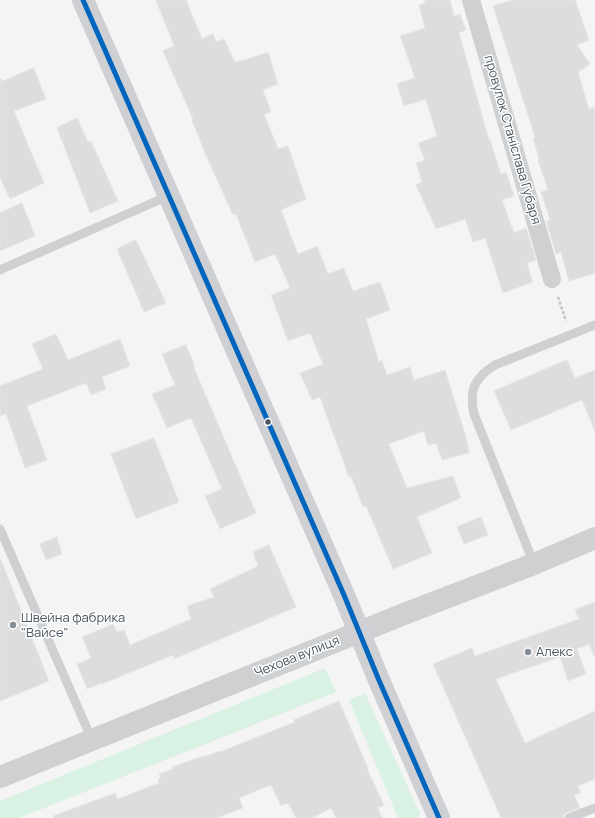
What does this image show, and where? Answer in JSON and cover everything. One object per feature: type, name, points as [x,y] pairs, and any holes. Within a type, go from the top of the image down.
[{"type":"main road","points":[[83,0],[439,818]]},
{"type":"street","name":"провулок Станіслава Губаря","points":[[471,0],[552,279]]},
{"type":"street","name":"Чехова вулиця","points":[[0,777],[359,632],[534,564],[595,538]]},
{"type":"lane","points":[[0,270],[168,196]]},
{"type":"lane","points":[[534,564],[474,414],[471,402],[473,391],[477,380],[485,371],[495,365],[595,325]]},
{"type":"lane","points":[[0,529],[92,740]]},
{"type":"lane","points":[[568,818],[595,808]]},
{"type":"path","points":[[552,279],[570,335]]},
{"type":"green space","points":[[325,668],[336,692],[19,818],[0,818],[0,801]]},
{"type":"green space","points":[[365,693],[420,814],[418,818],[398,818],[349,700]]},
{"type":"building","points":[[156,0],[186,0],[202,39],[213,34],[216,42],[224,39],[235,62],[268,52],[278,84],[263,90],[271,112],[264,114],[278,149],[288,146],[306,199],[281,210],[298,254],[317,246],[328,274],[344,268],[353,291],[380,282],[390,310],[366,319],[379,362],[382,360],[387,375],[410,367],[414,380],[445,370],[466,437],[469,453],[442,460],[436,443],[428,445],[424,431],[389,444],[407,488],[453,476],[461,498],[417,517],[432,553],[393,569],[366,506],[363,507],[351,476],[349,477],[320,397],[312,400],[300,373],[323,364],[310,333],[288,341],[271,295],[290,288],[275,254],[255,262],[236,214],[233,215],[205,153],[192,120],[193,119],[163,51],[174,46]]},
{"type":"building","points":[[425,0],[450,0],[454,16],[460,14],[466,30],[459,33],[489,140],[501,174],[506,172],[514,196],[502,200],[514,233],[526,228],[536,260],[527,263],[533,282],[503,293],[485,238],[473,242],[465,219],[436,229],[416,185],[422,182],[416,163],[425,160],[418,143],[437,136],[426,99],[404,106],[397,84],[415,78],[400,36],[425,28],[419,5],[425,3]]},
{"type":"building","points":[[513,0],[575,0],[589,40],[577,45],[590,64],[578,72],[589,109],[595,107],[595,273],[569,281],[561,252],[556,254],[546,221],[550,220],[541,192],[548,190],[538,160],[533,138],[535,137],[493,6]]},
{"type":"building","points":[[34,68],[46,99],[14,111],[44,183],[10,199],[0,178],[0,78],[2,81]]},
{"type":"building","points":[[77,118],[88,142],[91,141],[118,201],[90,213],[57,128]]},
{"type":"building","points":[[22,203],[35,236],[0,251],[0,213]]},
{"type":"building","points":[[136,240],[166,303],[144,312],[117,249]]},
{"type":"building","points":[[56,334],[68,360],[120,339],[130,366],[102,377],[106,389],[91,395],[86,383],[27,406],[47,460],[25,468],[6,414],[0,416],[0,386],[43,369],[32,344]]},
{"type":"building","points":[[186,345],[195,367],[194,368],[256,513],[220,529],[205,496],[222,489],[191,418],[167,428],[152,394],[175,385],[162,354]]},
{"type":"building","points":[[567,360],[575,378],[595,370],[595,431],[582,400],[511,430],[494,391]]},
{"type":"building","points":[[154,438],[179,502],[136,519],[111,454]]},
{"type":"building","points":[[481,517],[488,535],[464,544],[457,527]]},
{"type":"building","points":[[57,537],[62,554],[46,560],[40,544]]},
{"type":"building","points":[[269,545],[296,607],[174,659],[173,655],[87,689],[77,664],[91,658],[82,637],[113,624],[117,632],[124,630],[130,645],[191,619],[187,606],[214,597],[210,589],[258,566],[253,552]]},
{"type":"building","name":"Швейна фабрика \"Вайсе\"","points":[[1,560],[49,681],[0,701],[0,561]]},
{"type":"building","points":[[595,602],[595,657],[589,644],[577,649],[586,674],[568,681],[560,657],[496,679],[525,743],[595,711],[595,779],[578,786],[581,793],[574,795],[580,808],[566,813],[563,818],[501,818],[433,664],[472,648],[475,656],[579,619],[575,610]]},
{"type":"building","points":[[339,701],[368,768],[367,769],[384,805],[378,808],[382,818],[336,818],[331,808],[312,818],[296,818],[288,803],[281,806],[271,785],[239,798],[243,808],[216,818],[54,818],[53,816],[115,793],[118,799],[159,783],[158,779],[161,778],[159,774],[173,769],[172,767],[219,751],[220,752],[295,722],[294,720]]},
{"type":"transit line","points":[[83,0],[344,595],[378,678],[439,818]]},
{"type":"place","name":"Швейна фабрика \"Вайсе\"","points":[[13,625]]},
{"type":"place","name":"Алекс","points":[[528,652]]}]
